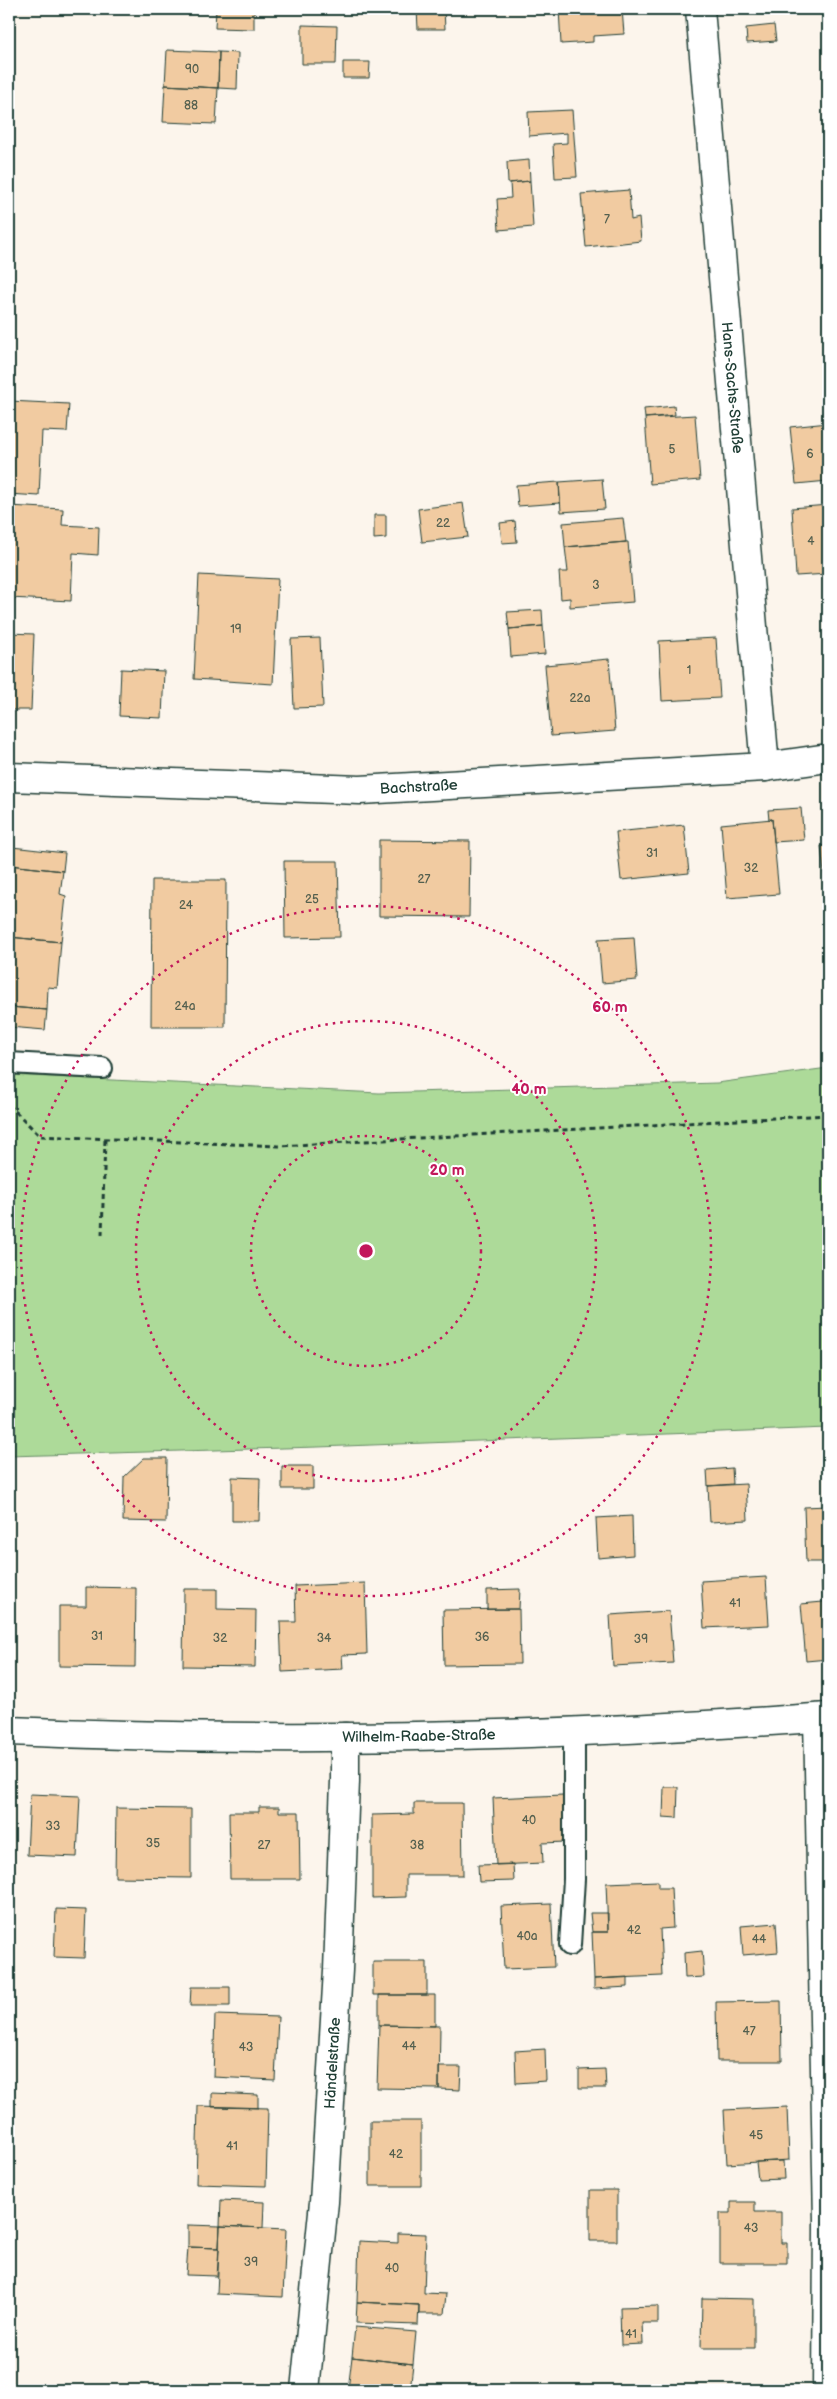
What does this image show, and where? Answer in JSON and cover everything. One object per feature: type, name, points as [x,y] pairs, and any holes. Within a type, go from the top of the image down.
[{"type":"street","name":"Hans-Sachs-Straße","points":[[700,9],[765,767]]},
{"type":"street","name":"Bachstraße","points":[[9,777],[360,790],[765,767],[828,758]]},
{"type":"street","name":"Wilhelm-Raabe-Straße","points":[[9,1731],[145,1737],[345,1737],[574,1732],[823,1717]]},
{"type":"street","points":[[823,1717],[828,2222],[826,2390]]},
{"type":"street","name":"Händelstraße","points":[[305,2390],[325,2192],[338,1970],[345,1737]]},
{"type":"lane","points":[[9,1064],[102,1068]]},
{"type":"lane","points":[[570,1945],[574,1879],[574,1732]]},
{"type":"path","points":[[9,1105],[40,1136],[278,1146],[828,1115]]},
{"type":"path","points":[[102,1235],[105,1139]]},
{"type":"green space","points":[[828,1068],[828,1428],[318,1447],[9,1456],[9,1075],[379,1093],[717,1083]]},
{"type":"building","points":[[216,9],[254,9],[254,29],[215,28]]},
{"type":"building","points":[[417,9],[444,9],[445,29],[418,29]]},
{"type":"building","points":[[559,9],[622,9],[624,34],[593,36],[593,42],[561,44]]},
{"type":"building","points":[[302,25],[337,26],[336,64],[302,64]]},
{"type":"building","points":[[774,25],[776,41],[747,43],[746,28]]},
{"type":"building","points":[[167,50],[219,52],[218,88],[165,85]]},
{"type":"building","points":[[219,52],[238,53],[237,89],[218,88]]},
{"type":"building","points":[[343,62],[370,62],[369,78],[343,78]]},
{"type":"building","points":[[165,85],[218,88],[216,124],[163,122]]},
{"type":"building","points":[[572,110],[577,177],[555,178],[553,144],[567,143],[567,133],[529,136],[528,112]]},
{"type":"building","points":[[529,160],[530,181],[508,183],[507,162]]},
{"type":"building","points":[[530,181],[533,227],[499,230],[497,199],[511,198],[510,183]]},
{"type":"building","points":[[629,190],[631,220],[639,218],[641,241],[586,247],[581,194]]},
{"type":"building","points":[[826,385],[828,385],[828,409],[827,409]]},
{"type":"building","points":[[9,401],[69,404],[67,432],[42,431],[39,496],[9,494]]},
{"type":"building","points":[[674,406],[675,415],[645,418],[644,409]]},
{"type":"building","points":[[695,415],[700,480],[650,484],[645,418]]},
{"type":"building","points":[[828,423],[828,481],[796,484],[790,427]]},
{"type":"building","points":[[602,479],[605,509],[561,512],[559,482]]},
{"type":"building","points":[[559,482],[560,503],[518,506],[516,485]]},
{"type":"building","points":[[463,503],[468,537],[422,542],[418,509]]},
{"type":"building","points":[[828,505],[828,574],[796,576],[792,508]]},
{"type":"building","points":[[9,506],[63,509],[62,525],[99,527],[98,555],[73,553],[71,601],[9,598]]},
{"type":"building","points":[[374,515],[386,515],[386,538],[374,539]]},
{"type":"building","points":[[623,518],[626,542],[565,547],[563,523]]},
{"type":"building","points":[[515,521],[517,542],[502,543],[500,523]]},
{"type":"building","points":[[628,542],[633,602],[570,607],[570,598],[561,599],[559,572],[568,572],[565,547]]},
{"type":"building","points":[[199,575],[278,579],[273,684],[194,679]]},
{"type":"building","points":[[542,610],[543,626],[509,629],[507,612]]},
{"type":"building","points":[[543,626],[545,654],[511,657],[509,629]]},
{"type":"building","points":[[9,633],[34,634],[31,710],[9,710]]},
{"type":"building","points":[[320,638],[323,707],[294,708],[291,639]]},
{"type":"building","points":[[716,638],[720,698],[662,701],[659,641]]},
{"type":"building","points":[[609,659],[615,731],[551,736],[545,665]]},
{"type":"building","points":[[121,669],[164,671],[162,718],[119,716]]},
{"type":"building","points":[[801,808],[804,840],[774,842],[772,819],[769,820],[768,810]]},
{"type":"building","points":[[772,819],[779,894],[727,898],[721,824]]},
{"type":"building","points":[[684,825],[689,873],[621,880],[616,832]]},
{"type":"building","points":[[379,840],[470,841],[469,917],[379,916]]},
{"type":"building","points":[[828,845],[828,909],[821,846]]},
{"type":"building","points":[[12,847],[65,853],[63,871],[10,865]]},
{"type":"building","points":[[284,861],[338,861],[340,937],[285,938]]},
{"type":"building","points":[[9,865],[63,871],[60,894],[66,896],[61,942],[9,937]]},
{"type":"building","points":[[152,880],[226,880],[225,1027],[151,1027]]},
{"type":"building","points":[[9,937],[61,942],[57,988],[48,987],[47,1010],[9,1007]]},
{"type":"building","points":[[634,937],[637,980],[602,983],[598,939]]},
{"type":"building","points":[[9,1007],[47,1010],[45,1030],[9,1027]]},
{"type":"building","points":[[144,1458],[167,1458],[166,1522],[123,1521],[124,1477]]},
{"type":"building","points":[[282,1466],[313,1466],[313,1489],[282,1489]]},
{"type":"building","points":[[732,1468],[733,1484],[708,1486],[707,1470]]},
{"type":"building","points":[[232,1477],[260,1478],[259,1521],[232,1521]]},
{"type":"building","points":[[746,1484],[748,1520],[710,1522],[708,1486]]},
{"type":"building","points":[[828,1506],[828,1562],[806,1562],[804,1507]]},
{"type":"building","points":[[632,1516],[633,1555],[598,1558],[596,1518]]},
{"type":"building","points":[[828,1575],[828,1659],[806,1661],[801,1604],[823,1602],[821,1576]]},
{"type":"building","points":[[766,1577],[769,1625],[704,1628],[701,1581]]},
{"type":"building","points":[[365,1583],[367,1654],[342,1655],[343,1669],[282,1672],[280,1622],[296,1622],[295,1586]]},
{"type":"building","points":[[86,1587],[136,1588],[135,1667],[59,1666],[59,1606],[86,1606]]},
{"type":"building","points":[[184,1589],[217,1589],[217,1609],[256,1610],[255,1667],[183,1666]]},
{"type":"building","points":[[520,1589],[519,1609],[487,1609],[487,1590]]},
{"type":"building","points":[[519,1609],[520,1664],[444,1665],[443,1610]]},
{"type":"building","points":[[669,1611],[673,1663],[613,1666],[610,1615]]},
{"type":"building","points":[[664,1787],[678,1787],[677,1818],[663,1817]]},
{"type":"building","points":[[30,1794],[80,1796],[77,1857],[27,1855]]},
{"type":"building","points":[[563,1795],[565,1842],[542,1843],[543,1863],[496,1865],[493,1798]]},
{"type":"building","points":[[414,1803],[462,1803],[463,1875],[406,1875],[406,1897],[372,1898],[372,1815],[414,1814]]},
{"type":"building","points":[[259,1807],[279,1807],[279,1812],[299,1812],[300,1879],[230,1879],[229,1812],[259,1812]]},
{"type":"building","points":[[116,1808],[191,1809],[191,1878],[115,1877]]},
{"type":"building","points":[[513,1864],[514,1881],[479,1882],[478,1865]]},
{"type":"building","points":[[658,1881],[658,1888],[671,1888],[673,1928],[660,1929],[662,1976],[594,1979],[592,1932],[608,1932],[606,1883]]},
{"type":"building","points":[[551,1904],[554,1967],[504,1969],[501,1906]]},
{"type":"building","points":[[56,1909],[86,1910],[84,1958],[54,1957]]},
{"type":"building","points":[[590,1913],[608,1913],[608,1932],[592,1932]]},
{"type":"building","points":[[776,1923],[778,1952],[743,1955],[741,1926]]},
{"type":"building","points":[[702,1951],[704,1977],[685,1978],[684,1953]]},
{"type":"building","points":[[373,1962],[427,1962],[427,1995],[373,1995]]},
{"type":"building","points":[[628,1977],[628,1987],[594,1989],[594,1979]]},
{"type":"building","points":[[191,1987],[230,1987],[230,2006],[190,2006]]},
{"type":"building","points":[[379,1995],[435,1995],[435,2026],[379,2025]]},
{"type":"building","points":[[781,2001],[782,2061],[717,2061],[716,2002]]},
{"type":"building","points":[[215,2015],[278,2017],[275,2080],[213,2077]]},
{"type":"building","points":[[379,2025],[440,2026],[439,2089],[377,2088]]},
{"type":"building","points":[[545,2049],[546,2081],[516,2083],[515,2051]]},
{"type":"building","points":[[439,2067],[461,2067],[460,2090],[439,2089]]},
{"type":"building","points":[[605,2069],[606,2088],[579,2088],[579,2070]]},
{"type":"building","points":[[212,2093],[258,2095],[258,2108],[212,2107]]},
{"type":"building","points":[[198,2106],[268,2108],[266,2186],[196,2184]]},
{"type":"building","points":[[787,2107],[789,2160],[727,2164],[724,2110]]},
{"type":"building","points":[[370,2121],[421,2121],[421,2186],[370,2186]]},
{"type":"building","points":[[783,2161],[784,2179],[758,2180],[756,2162]]},
{"type":"building","points":[[590,2190],[617,2190],[617,2241],[590,2241]]},
{"type":"building","points":[[221,2200],[264,2202],[263,2228],[220,2226]]},
{"type":"building","points":[[731,2202],[755,2202],[755,2212],[781,2212],[781,2243],[787,2243],[787,2263],[720,2263],[720,2213],[731,2213]]},
{"type":"building","points":[[188,2225],[220,2226],[219,2248],[188,2247]]},
{"type":"building","points":[[220,2226],[286,2229],[283,2297],[217,2294]]},
{"type":"building","points":[[398,2233],[426,2234],[424,2293],[446,2294],[444,2314],[419,2314],[419,2305],[357,2302],[359,2241],[398,2243]]},
{"type":"building","points":[[188,2247],[219,2248],[217,2276],[186,2275]]},
{"type":"building","points":[[702,2298],[754,2299],[754,2348],[701,2348]]},
{"type":"building","points":[[357,2302],[419,2305],[418,2325],[356,2323]]},
{"type":"building","points":[[658,2306],[658,2323],[642,2323],[643,2344],[621,2345],[620,2307]]},
{"type":"building","points":[[355,2327],[416,2332],[413,2364],[352,2357]]},
{"type":"building","points":[[352,2357],[413,2364],[410,2390],[348,2390]]}]
